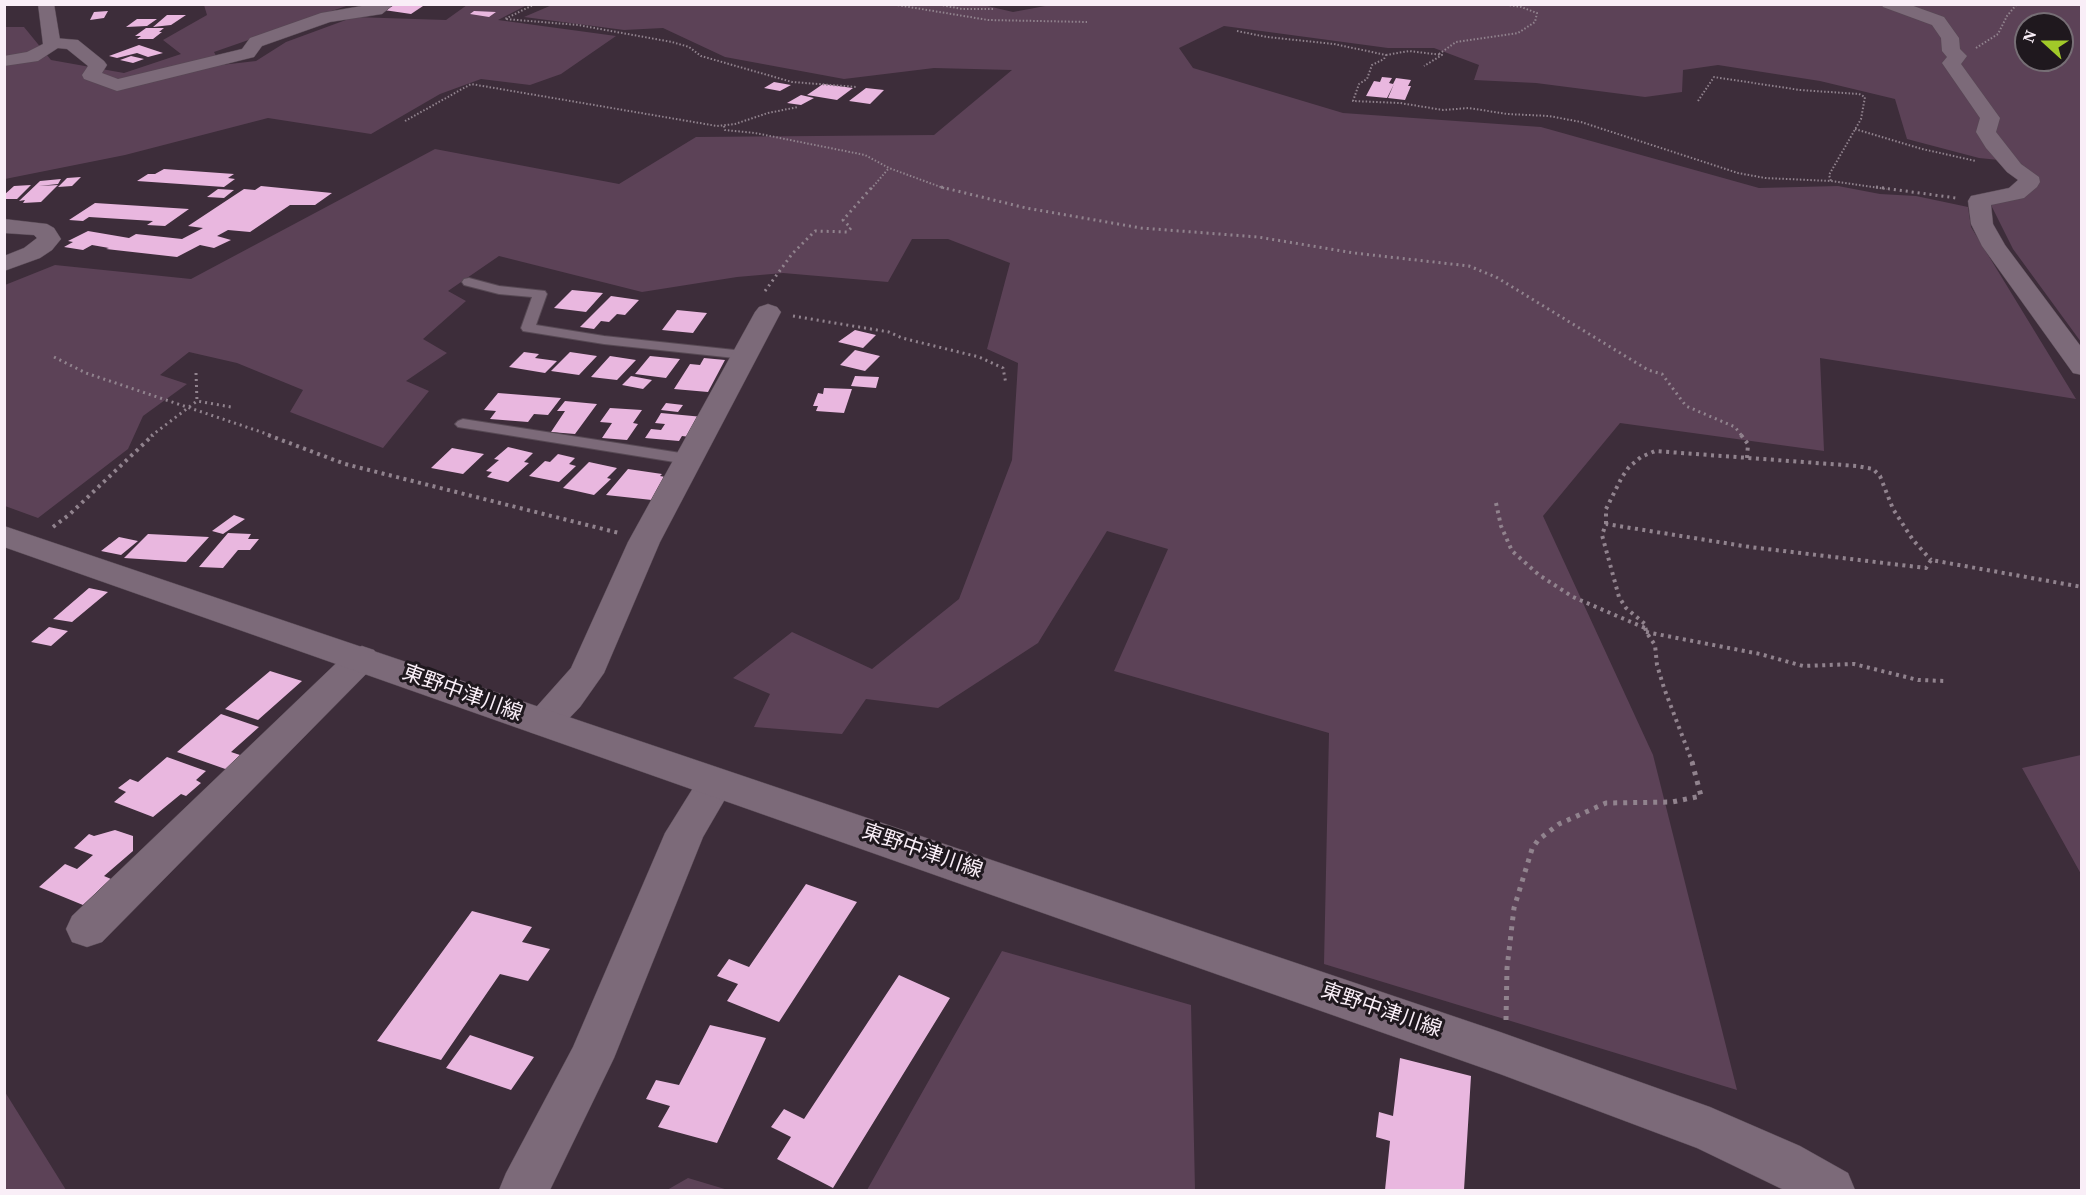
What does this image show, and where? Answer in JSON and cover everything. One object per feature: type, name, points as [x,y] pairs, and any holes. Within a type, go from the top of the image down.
[{"type":"street","points":[[46,4],[54,43]]},
{"type":"street","points":[[4,61],[32,57],[47,50],[54,43],[72,44],[98,65],[91,75],[117,85],[248,53],[256,42],[327,17],[376,10],[386,4]]},
{"type":"street","points":[[1889,4],[1938,21],[1950,38],[1951,51],[1958,56],[1951,63],[1990,118],[1986,132],[1993,144],[2016,169],[2028,177],[2029,182],[2016,193],[1979,201],[1982,224],[1994,246],[2082,367]]},
{"type":"street","points":[[4,226],[39,229],[46,233],[48,239],[44,245],[32,253],[4,264]]},
{"type":"street","points":[[543,723],[567,698],[586,673],[646,539],[768,312]]},
{"type":"street","name":"東野中津川線","points":[[17,540],[1500,1053],[1710,1130],[1784,1163],[1830,1191]]},
{"type":"street","points":[[87,929],[362,658]]},
{"type":"street","points":[[524,1191],[591,1058],[685,833],[716,782]]},
{"type":"lane","points":[[469,282],[499,290],[540,294],[528,328],[604,340],[744,355]]},
{"type":"lane","points":[[463,424],[687,459]]},
{"type":"path","points":[[535,4],[505,19],[578,25],[672,42],[689,47],[701,56],[722,63],[792,82],[857,87]]},
{"type":"path","points":[[891,4],[988,20],[1087,22]]},
{"type":"path","points":[[936,4],[962,9],[994,9]]},
{"type":"path","points":[[1237,31],[1267,37],[1334,44],[1386,55],[1409,51],[1439,54],[1456,42],[1518,33],[1535,22],[1537,13],[1521,7],[1501,4]]},
{"type":"path","points":[[1958,56],[1980,46],[1998,34],[2007,16],[2017,4]]},
{"type":"path","points":[[1424,66],[1442,55],[1439,54]]},
{"type":"path","points":[[1386,55],[1384,59],[1372,65],[1367,79],[1359,84],[1353,101],[1400,103],[1443,110],[1469,108],[1507,114],[1550,116],[1581,122],[1737,173],[1765,178],[1831,181],[1979,201]]},
{"type":"path","points":[[1698,101],[1714,77],[1800,90],[1859,94],[1865,97],[1861,119],[1829,175],[1831,181]]},
{"type":"path","points":[[405,120],[471,84],[724,126],[798,107]]},
{"type":"path","points":[[724,126],[725,130],[755,133],[857,153],[889,168],[955,192],[1026,208],[1141,228],[1258,237],[1354,253],[1469,266],[1496,277],[1648,370],[1662,374],[1686,406],[1735,427],[1748,444],[1747,459]]},
{"type":"path","points":[[1855,129],[1922,149],[2016,169]]},
{"type":"path","points":[[889,168],[843,220],[851,228],[847,232],[815,231],[792,254],[758,300],[760,305],[768,312],[889,332],[902,338],[979,357],[1003,368],[1006,384]]},
{"type":"path","points":[[54,357],[86,373],[345,464],[646,539]]},
{"type":"path","points":[[196,373],[197,401]]},
{"type":"path","points":[[17,540],[70,514],[155,433],[197,401],[231,407]]},
{"type":"path","points":[[1500,1053],[1506,1025],[1507,968],[1514,908],[1532,849],[1538,840],[1558,824],[1606,803],[1672,802],[1701,796],[1694,767],[1664,688],[1657,665],[1655,645],[1645,624],[1626,608],[1619,597],[1602,535],[1606,524],[1606,509],[1611,495],[1629,467],[1641,457],[1655,451],[1873,469],[1880,476],[1893,509],[1913,540],[1931,560],[2082,586]]},
{"type":"path","points":[[1496,503],[1501,526],[1512,551],[1539,575],[1573,597],[1646,630],[1760,654],[1803,666],[1854,664],[1918,680],[1946,681]]},
{"type":"path","points":[[1606,524],[1750,547],[1870,562],[1926,568],[1931,560]]},
{"type":"shaded area","points":[[979,4],[1013,12],[1056,4],[2081,5],[2081,342],[2013,249],[1991,205],[2024,195],[2040,181],[2019,162],[1979,158],[1907,139],[1895,99],[1820,81],[1718,65],[1683,70],[1682,92],[1645,97],[1536,83],[1474,80],[1479,65],[1434,48],[1388,48],[1224,26],[1179,48],[1193,68],[1343,113],[1541,127],[1759,188],[1838,186],[1880,194],[1916,196],[1968,207],[1971,227],[2076,399],[1820,358],[1824,451],[1620,423],[1543,516],[1653,755],[1737,1090],[1324,964],[1329,733],[1114,671],[1168,549],[1107,531],[1038,643],[938,708],[866,699],[842,734],[754,727],[770,694],[733,678],[792,632],[872,669],[959,599],[1012,460],[1018,363],[987,349],[1010,263],[948,239],[912,239],[888,282],[783,273],[737,277],[642,292],[499,256],[448,291],[466,301],[423,339],[447,353],[406,381],[429,391],[383,448],[290,412],[303,390],[237,363],[189,352],[160,375],[187,384],[143,416],[128,449],[38,518],[5,506],[5,285],[55,265],[191,279],[435,149],[619,184],[696,137],[934,135],[1012,70],[934,68],[844,79],[725,57],[663,28],[624,30],[524,17],[552,5]]},
{"type":"shaded area","points":[[204,5],[349,5],[214,52],[221,65],[256,61],[286,42],[354,17],[446,20],[467,5],[527,5],[498,20],[616,36],[561,74],[530,85],[481,79],[440,94],[371,134],[268,118],[125,155],[5,179],[5,27],[24,27],[51,60],[124,73],[181,54],[163,40],[207,15]]},
{"type":"shaded area","points":[[2082,755],[2081,874],[2022,768]]},
{"type":"shaded area","points":[[1002,951],[1191,1005],[1195,1190],[867,1190]]},
{"type":"shaded area","points":[[5,1092],[66,1190],[5,1190]]},
{"type":"shaded area","points":[[688,1178],[728,1190],[667,1190]]},
{"type":"building","points":[[397,4],[426,4],[411,14],[384,10]]},
{"type":"building","points":[[108,11],[104,18],[90,20],[94,12]]},
{"type":"building","points":[[474,11],[496,12],[489,17],[470,14]]},
{"type":"building","points":[[167,15],[186,15],[171,25],[153,27]]},
{"type":"building","points":[[137,19],[157,19],[147,26],[126,27]]},
{"type":"building","points":[[146,28],[164,28],[153,39],[137,39],[141,36],[135,36]]},
{"type":"building","points":[[139,45],[163,53],[148,57],[137,53],[117,58],[109,56]]},
{"type":"building","points":[[131,56],[144,59],[133,63],[120,60]]},
{"type":"building","points":[[1382,77],[1392,78],[1389,83],[1393,84],[1396,78],[1411,80],[1405,100],[1388,98],[1394,84],[1387,98],[1366,96],[1374,81],[1380,82]]},
{"type":"building","points":[[774,82],[791,85],[780,91],[764,88]]},
{"type":"building","points":[[823,84],[853,88],[837,100],[807,95]]},
{"type":"building","points":[[866,88],[884,90],[870,104],[849,101]]},
{"type":"building","points":[[801,95],[814,98],[801,105],[787,103]]},
{"type":"building","points":[[164,169],[234,174],[228,178],[235,179],[224,187],[137,181],[148,174],[155,174]]},
{"type":"building","points":[[81,177],[72,186],[58,187],[67,178]]},
{"type":"building","points":[[61,179],[58,184],[39,186],[58,185],[41,202],[23,203],[25,200],[19,201],[40,181]]},
{"type":"building","points":[[31,185],[17,199],[4,199],[4,195],[14,186]]},
{"type":"building","points":[[261,186],[332,193],[315,205],[290,205],[250,232],[228,230],[217,236],[231,240],[214,248],[200,245],[177,257],[106,249],[109,248],[92,245],[83,250],[64,247],[73,242],[68,241],[88,231],[129,238],[136,234],[182,239],[203,228],[188,226],[244,189],[255,190]]},
{"type":"building","points":[[218,189],[234,190],[224,198],[207,197]]},
{"type":"building","points":[[95,203],[189,209],[165,226],[147,225],[153,221],[89,217],[83,221],[69,220]]},
{"type":"building","points":[[572,290],[603,293],[586,312],[554,308]]},
{"type":"building","points":[[611,296],[639,300],[625,315],[617,314],[609,322],[601,321],[594,329],[580,327]]},
{"type":"building","points":[[677,310],[707,313],[693,333],[662,330]]},
{"type":"building","points":[[855,330],[876,335],[863,348],[838,342]]},
{"type":"building","points":[[855,350],[880,356],[865,371],[840,365]]},
{"type":"building","points":[[524,352],[539,354],[535,358],[557,361],[545,373],[509,367]]},
{"type":"building","points":[[570,352],[597,356],[579,375],[551,371]]},
{"type":"building","points":[[610,356],[636,360],[617,380],[591,377]]},
{"type":"building","points":[[650,356],[680,359],[666,378],[635,374]]},
{"type":"building","points":[[704,358],[725,360],[708,392],[674,389],[690,364],[700,365]]},
{"type":"building","points":[[631,376],[652,380],[643,389],[622,385]]},
{"type":"building","points":[[855,376],[879,377],[876,388],[851,386]]},
{"type":"building","points":[[824,388],[852,389],[844,413],[816,411],[818,406],[813,406],[818,393],[823,394]]},
{"type":"building","points":[[498,393],[561,398],[548,415],[534,414],[528,422],[490,419],[496,411],[484,410]]},
{"type":"building","points":[[565,401],[597,404],[575,434],[551,432],[565,411],[557,411]]},
{"type":"building","points":[[666,403],[683,405],[678,412],[661,410]]},
{"type":"building","points":[[610,408],[642,410],[633,423],[638,424],[627,440],[602,438],[612,423],[600,422]]},
{"type":"building","points":[[661,413],[703,417],[690,437],[682,436],[679,441],[645,438],[651,429],[661,430],[665,424],[655,423]]},
{"type":"building","points":[[508,447],[533,453],[524,462],[529,463],[508,482],[487,477],[492,472],[486,471],[499,460],[494,459]]},
{"type":"building","points":[[452,448],[484,454],[463,474],[431,468]]},
{"type":"building","points":[[558,454],[575,458],[569,464],[576,466],[559,482],[529,476],[545,461],[550,462]]},
{"type":"building","points":[[589,462],[617,468],[607,478],[611,479],[594,495],[563,488]]},
{"type":"building","points":[[628,469],[662,474],[660,476],[670,478],[652,500],[606,495]]},
{"type":"building","points":[[234,515],[245,519],[223,534],[212,531]]},
{"type":"building","points":[[228,533],[251,534],[248,539],[259,539],[250,550],[238,550],[223,568],[199,567]]},
{"type":"building","points":[[148,534],[209,537],[186,562],[124,558]]},
{"type":"building","points":[[119,537],[138,541],[121,555],[101,551]]},
{"type":"building","points":[[89,588],[108,592],[72,622],[53,619]]},
{"type":"building","points":[[49,627],[68,631],[51,646],[31,642]]},
{"type":"building","points":[[270,671],[302,681],[258,720],[225,709]]},
{"type":"building","points":[[221,714],[259,727],[231,752],[246,757],[231,771],[177,752]]},
{"type":"building","points":[[167,757],[206,771],[196,780],[201,783],[186,796],[181,794],[153,817],[114,802],[126,792],[118,788],[130,779],[138,782]]},
{"type":"building","points":[[115,830],[133,836],[133,851],[104,876],[111,879],[83,905],[39,887],[65,864],[77,869],[93,855],[74,848],[89,834],[94,836]]},
{"type":"building","points":[[806,884],[857,902],[779,1022],[727,1001],[738,984],[717,976],[729,959],[749,967]]},
{"type":"building","points":[[472,911],[532,927],[522,942],[550,949],[528,981],[500,974],[441,1060],[377,1041]]},
{"type":"building","points":[[899,975],[950,998],[833,1188],[777,1159],[791,1137],[771,1127],[784,1109],[804,1119]]},
{"type":"building","points":[[710,1025],[766,1038],[717,1143],[658,1127],[670,1106],[646,1099],[656,1080],[679,1085]]},
{"type":"building","points":[[470,1035],[534,1057],[511,1090],[446,1068]]},
{"type":"building","points":[[1400,1058],[1471,1076],[1464,1190],[1385,1190],[1390,1141],[1376,1137],[1379,1112],[1393,1116]]}]
